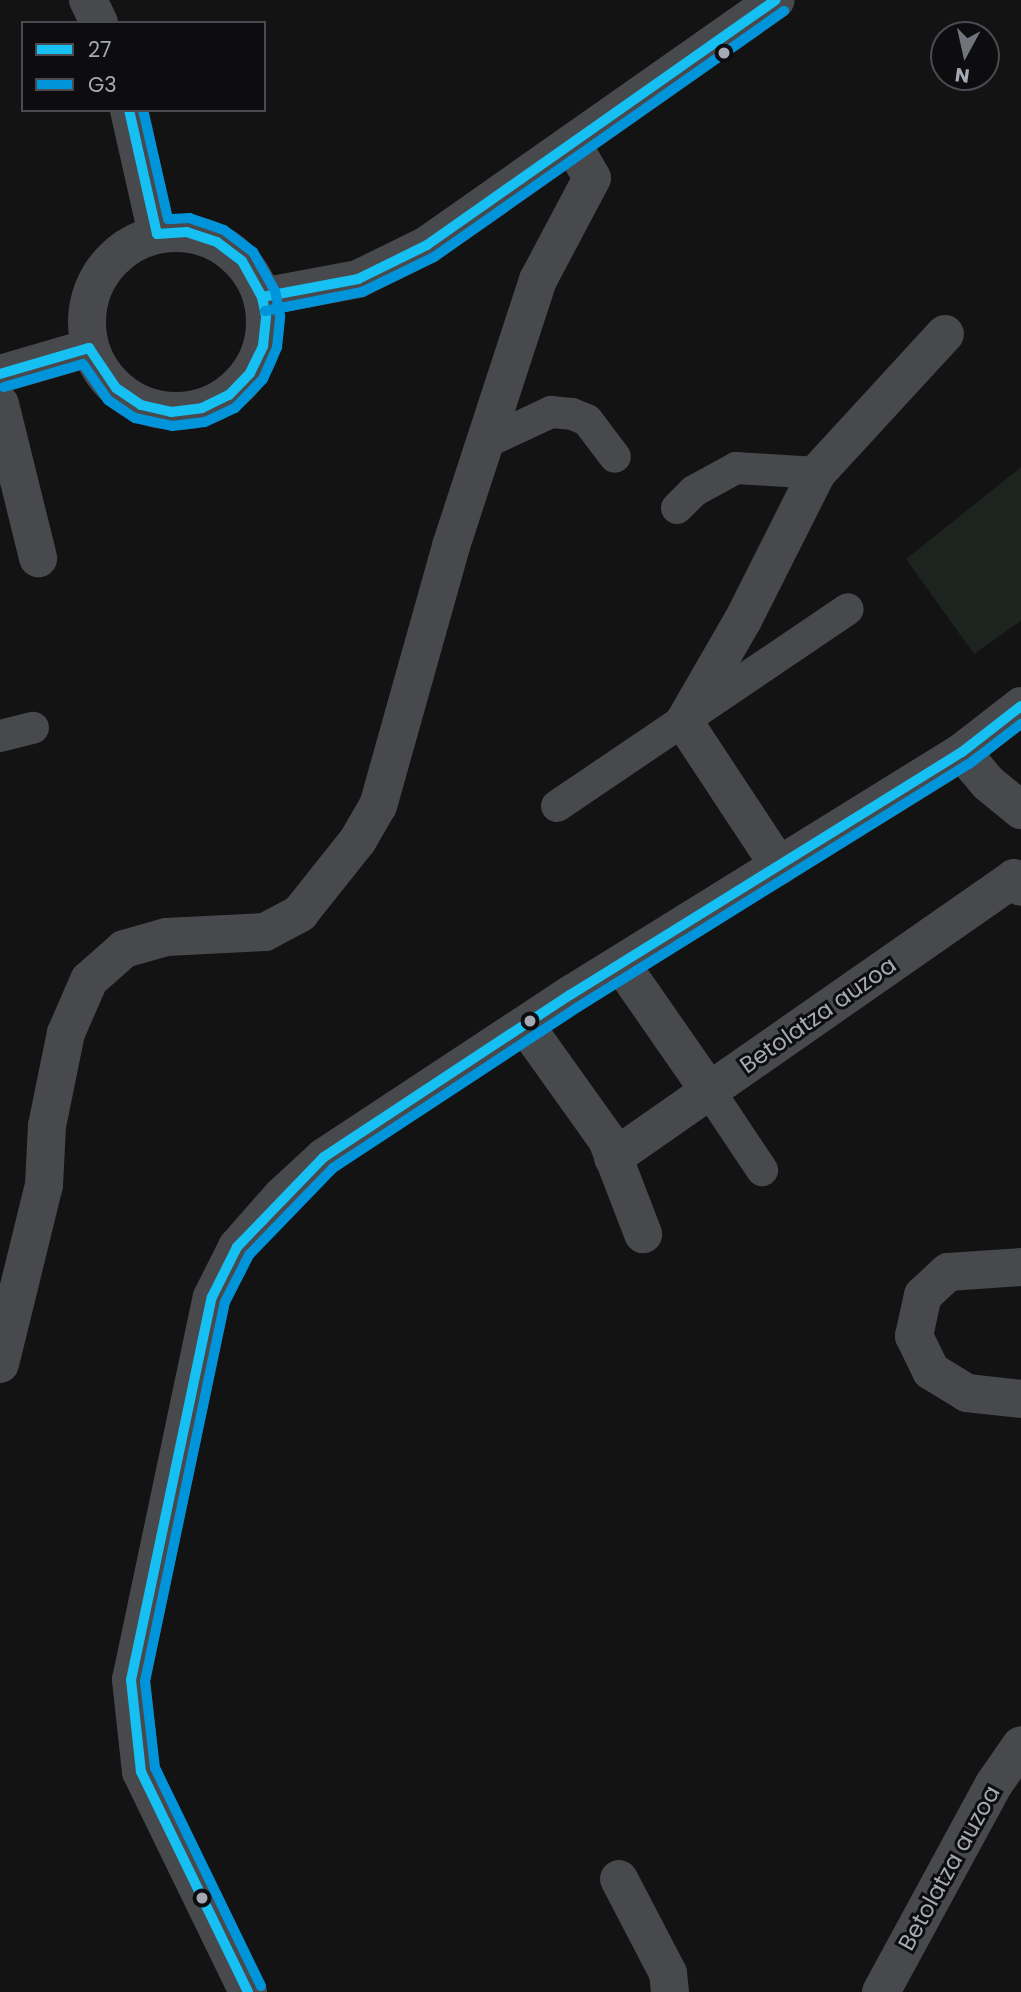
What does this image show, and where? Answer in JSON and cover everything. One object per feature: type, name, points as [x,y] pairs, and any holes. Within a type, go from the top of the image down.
[{"type":"street","points":[[88,0],[98,21]]},
{"type":"street","points":[[262,297],[358,279],[427,246],[776,0]]},
{"type":"street","points":[[129,112],[157,234]]},
{"type":"street","points":[[0,1364],[44,1185],[47,1126],[66,1033],[89,980],[124,950],[166,937],[265,932],[300,912],[358,840],[378,806],[451,546],[489,441],[538,280],[592,178],[572,144]]},
{"type":"street","points":[[187,232],[217,242],[242,261],[262,297],[266,316],[263,346],[250,373],[229,395],[202,408],[171,412],[141,405],[116,388],[89,348],[87,308],[95,283],[121,252],[157,234],[187,232]]},
{"type":"street","points":[[779,866],[684,722],[743,620],[817,473],[944,334]]},
{"type":"street","points":[[0,374],[89,348]]},
{"type":"street","points":[[0,404],[38,558]]},
{"type":"street","points":[[249,1991],[141,1772],[131,1680],[212,1297],[237,1247],[281,1196],[324,1157],[621,964],[962,752],[1021,706]]},
{"type":"street","points":[[962,752],[989,783],[1021,810]]},
{"type":"street","name":"Betolatza auzoa","points":[[613,1158],[1014,878],[1021,887]]},
{"type":"street","points":[[621,964],[709,1091]]},
{"type":"street","points":[[525,1025],[607,1140],[643,1234]]},
{"type":"street","points":[[1021,1267],[948,1272],[922,1295],[914,1336],[931,1371],[967,1393],[1021,1399]]},
{"type":"street","name":"Betolatza auzoa","points":[[881,1992],[994,1784],[1021,1745]]},
{"type":"street","points":[[619,1879],[668,1973],[670,1992]]},
{"type":"lane","points":[[489,441],[551,412],[572,414],[587,420],[615,457]]},
{"type":"lane","points":[[677,508],[694,491],[736,468],[817,473]]},
{"type":"lane","points":[[557,806],[848,609]]},
{"type":"lane","points":[[0,736],[33,728]]},
{"type":"lane","points":[[709,1091],[762,1170]]},
{"type":"shaded area","points":[[1021,467],[1021,621],[974,654],[906,559]]},
{"type":"transit line","name":"27","points":[[262,297],[358,279],[427,245],[776,0]]},
{"type":"transit line","name":"G3","points":[[265,311],[362,292],[434,257],[784,11]]},
{"type":"transit line","name":"27","points":[[89,348],[116,388],[141,405],[171,412],[202,408],[229,395],[250,373],[263,346],[266,316],[262,297],[242,261],[217,242],[187,232],[157,234],[129,112]]},
{"type":"transit line","name":"G3","points":[[4,387],[83,364],[108,400],[135,418],[172,426],[205,422],[235,408],[263,379],[277,347],[280,316],[275,291],[253,252],[224,230],[190,218],[168,219],[143,112]]},
{"type":"transit line","name":"27","points":[[0,374],[89,348]]},
{"type":"transit line","name":"27","points":[[248,1992],[141,1772],[131,1680],[212,1297],[237,1247],[324,1157],[570,995],[962,752],[1021,706]]},
{"type":"transit line","name":"G3","points":[[261,1986],[155,1768],[145,1681],[225,1302],[249,1255],[333,1168],[578,1007],[969,764],[1021,724]]}]
